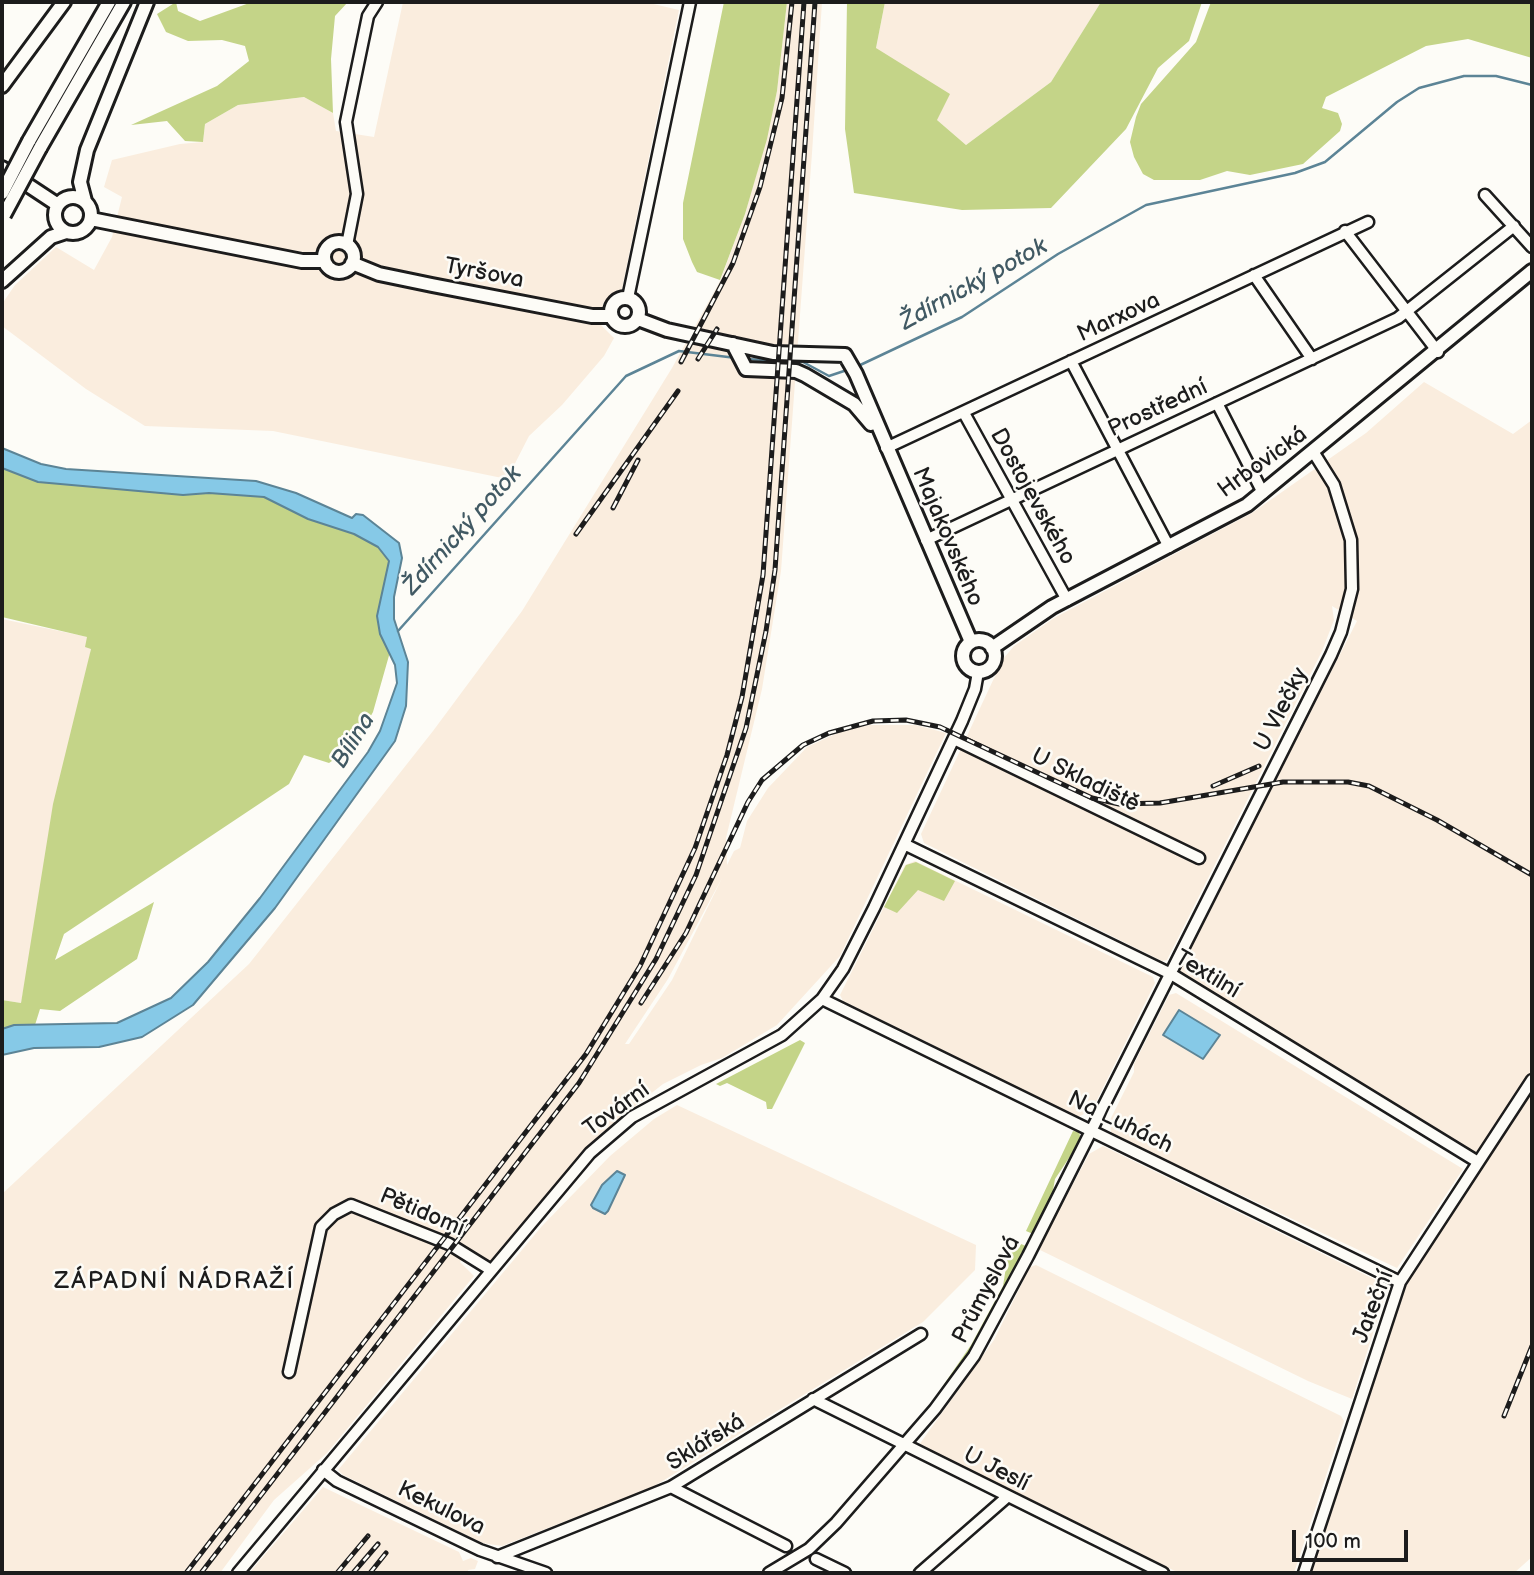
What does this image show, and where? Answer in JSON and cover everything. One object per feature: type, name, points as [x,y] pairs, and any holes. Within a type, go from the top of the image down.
[{"type":"main road","points":[[2,86],[64,2]]},
{"type":"main road","points":[[3,217],[35,145],[109,2]]},
{"type":"main road","points":[[2,193],[124,2]]},
{"type":"main road","points":[[2,281],[51,237],[66,232],[81,232],[91,219],[80,182],[87,150],[147,2]]},
{"type":"main road","points":[[2,168],[58,205]]},
{"type":"main road","points":[[66,232],[55,219],[58,205],[71,197],[85,201]]},
{"type":"main road","name":"Tyršova","points":[[91,219],[302,261],[324,261],[336,272],[345,270],[352,263],[379,274],[432,285],[592,316],[611,316],[615,323],[623,327],[632,325],[638,319],[738,355],[816,352]]},
{"type":"main road","points":[[324,261],[326,249],[331,244],[347,245],[353,255],[352,263]]},
{"type":"main road","name":"Hrbovická","points":[[992,648],[1028,622],[1066,600],[1229,516],[1262,493],[1438,352],[1532,271]]},
{"type":"main road","points":[[611,316],[615,302],[628,298],[638,307],[638,319]]},
{"type":"main road","name":"Majakovského","points":[[816,352],[845,355],[851,362],[971,642]]},
{"type":"main road","name":"Majakovského","points":[[738,355],[750,370],[796,371],[816,380],[863,412],[886,448]]},
{"type":"main road","points":[[981,641],[992,648],[993,663],[987,670],[970,670],[963,659],[965,648],[971,642],[981,641]]},
{"type":"street","points":[[347,245],[357,194],[346,122],[368,16],[377,2]]},
{"type":"street","points":[[628,298],[690,2]]},
{"type":"street","points":[[1486,195],[1532,247]]},
{"type":"street","name":"Marxova","points":[[886,448],[1368,222]]},
{"type":"street","name":"Prostřední","points":[[926,540],[1407,313],[1514,226]]},
{"type":"street","points":[[1345,231],[1438,352]]},
{"type":"street","points":[[1254,275],[1312,359]]},
{"type":"street","points":[[1071,361],[1168,547]]},
{"type":"street","points":[[1217,403],[1262,493]]},
{"type":"street","name":"Dostojevského","points":[[964,413],[1066,600]]},
{"type":"street","name":"U Vlečky","points":[[1171,974],[1341,632],[1352,589],[1351,540],[1334,485],[1314,453]]},
{"type":"street","name":"Tovární","points":[[237,1573],[590,1153],[642,1111],[782,1035],[822,999],[856,943],[904,844],[954,739],[975,689],[978,672]]},
{"type":"street","name":"U Skladiště","points":[[954,739],[1199,858]]},
{"type":"street","name":"Textilní","points":[[904,844],[1171,974],[1478,1163]]},
{"type":"street","name":"Průmyslová","points":[[769,1573],[795,1559],[820,1539],[948,1392],[992,1325],[1171,974]]},
{"type":"street","name":"Na Luhách","points":[[822,999],[1400,1282]]},
{"type":"street","name":"Jateční","points":[[1304,1573],[1400,1282],[1532,1080]]},
{"type":"street","name":"Pětidomí","points":[[289,1372],[321,1227],[334,1214],[351,1205],[449,1244],[491,1270]]},
{"type":"street","name":"Sklářská","points":[[497,1557],[671,1487],[920,1334]]},
{"type":"street","name":"U Jeslí","points":[[813,1399],[1163,1573]]},
{"type":"street","name":"Kekulova","points":[[323,1470],[337,1481],[497,1557],[546,1573]]},
{"type":"street","points":[[671,1487],[786,1546]]},
{"type":"street","points":[[920,1573],[1007,1497]]},
{"type":"street","points":[[816,1559],[845,1573]]},
{"type":"shaded area","points":[[403,2],[645,2],[679,10],[622,289],[603,303],[601,325],[614,338],[604,356],[562,405],[529,436],[507,479],[273,431],[145,426],[86,389],[2,326],[2,304],[15,285],[56,247],[94,270],[112,237],[122,197],[104,187],[112,160],[180,144],[203,142],[205,124],[238,105],[304,97],[333,113],[336,131],[374,137]]},
{"type":"shaded area","points":[[787,2],[822,2],[781,571],[762,689],[726,838],[727,865],[734,851],[740,848],[747,821],[768,788],[807,747],[844,730],[869,725],[916,725],[946,733],[840,956],[777,1025],[722,1058],[663,1084],[599,1135],[490,1265],[468,1252],[460,1262],[474,1276],[327,1453],[274,1500],[220,1573],[2,1573],[2,1194],[249,964],[433,731],[522,611],[672,368],[720,281],[745,214],[777,91]],"holes":[[[722,878],[672,980],[629,1044],[625,1044],[668,979]]]},
{"type":"shaded area","points":[[885,2],[1101,2],[1051,82],[966,145],[937,120],[876,48]]},
{"type":"shaded area","points":[[1424,382],[1513,434],[1532,420],[1532,1557],[1514,1573],[1309,1573],[1407,1284],[1486,1162],[1178,972],[1357,621],[1332,606],[1334,620],[1322,651],[1167,960],[1162,961],[924,843],[921,834],[1003,659],[1014,646],[1054,618],[1252,513],[1366,433]]},
{"type":"shaded area","points":[[2,619],[88,637],[91,649],[21,1003],[2,1000]]},
{"type":"shaded area","points":[[915,861],[1153,977],[1155,983],[1092,1110],[1078,1117],[843,1001],[840,995],[905,865]]},
{"type":"shaded area","points":[[1176,993],[1463,1169],[1397,1268],[1111,1134],[1110,1120],[1134,1072],[1134,1064],[1169,995]]},
{"type":"shaded area","points":[[677,1105],[976,1245],[975,1270],[923,1322],[651,1488],[502,1546],[482,1543],[343,1475],[338,1470],[542,1226],[610,1156],[654,1119]]},
{"type":"shaded area","points":[[1103,1146],[1388,1286],[1352,1399],[1308,1381],[1038,1249],[1089,1154]]},
{"type":"shaded area","points":[[1036,1265],[1341,1416],[1344,1421],[1294,1573],[1179,1573],[919,1445],[994,1340],[1030,1267]]},
{"type":"shaded area","points":[[323,1487],[459,1552],[463,1561],[471,1558],[478,1561],[475,1569],[468,1570],[468,1573],[249,1573]]},
{"type":"green space","points":[[176,2],[178,11],[200,21],[252,2],[348,2],[335,16],[331,59],[333,113],[304,97],[238,105],[205,124],[203,142],[185,141],[167,121],[131,125],[217,86],[249,61],[245,46],[222,40],[188,41],[166,32],[157,14]]},
{"type":"green space","points":[[724,2],[787,2],[777,91],[767,139],[745,214],[720,280],[697,272],[692,262],[683,239],[683,203]]},
{"type":"green space","points":[[847,2],[885,2],[876,48],[950,94],[937,120],[966,145],[1051,82],[1101,2],[1202,2],[1189,41],[1158,68],[1126,129],[1051,208],[962,210],[854,193],[845,129]]},
{"type":"green space","points":[[1211,2],[1532,2],[1532,58],[1468,39],[1426,46],[1326,97],[1322,108],[1338,113],[1342,124],[1340,131],[1303,164],[1250,175],[1227,171],[1200,180],[1154,180],[1143,174],[1134,157],[1130,142],[1136,117],[1141,104],[1196,42]]},
{"type":"green space","points":[[2,468],[38,482],[183,495],[209,493],[264,497],[308,519],[354,534],[378,547],[389,561],[377,616],[380,634],[390,652],[373,712],[355,745],[329,763],[304,755],[289,784],[64,934],[55,960],[154,902],[137,959],[60,1011],[40,1009],[35,1025],[2,1029],[2,1000],[21,1003],[53,804],[91,649],[85,647],[87,637],[2,617]]},
{"type":"green space","points":[[916,862],[955,881],[944,901],[918,890],[897,913],[884,907],[906,865]]},
{"type":"green space","points":[[800,1040],[805,1043],[772,1109],[767,1109],[766,1102],[727,1083],[720,1086],[716,1084]]},
{"type":"green space","points":[[1073,1131],[1079,1132],[1081,1140],[1055,1179],[1052,1196],[1033,1234],[1026,1231]]},
{"type":"green space","points":[[1021,1244],[1026,1246],[989,1319],[958,1370],[940,1390],[971,1345],[1003,1286],[1009,1248],[1019,1248]]},
{"type":"water","points":[[2,448],[41,464],[66,469],[256,481],[296,493],[352,518],[356,514],[363,515],[399,543],[402,558],[394,597],[394,619],[408,662],[406,706],[395,741],[275,908],[193,1005],[142,1037],[99,1047],[34,1048],[2,1055],[2,1029],[14,1025],[117,1023],[171,998],[208,962],[260,898],[368,752],[380,731],[397,683],[395,665],[380,634],[377,616],[389,561],[378,547],[354,534],[308,519],[264,497],[209,493],[183,495],[38,482],[2,468]]},
{"type":"water","points":[[1179,1010],[1220,1035],[1203,1059],[1163,1035]]},
{"type":"water","points":[[617,1171],[625,1175],[605,1214],[591,1205],[602,1185]]},
{"type":"waterway","name":"Ždírnický potok","points":[[856,367],[962,317],[1058,254],[1146,205],[1295,173],[1325,162],[1397,102],[1419,88],[1464,76],[1496,76],[1532,85]]},
{"type":"waterway","name":"Ždírnický potok","points":[[398,631],[626,376],[679,351],[736,358]]},
{"type":"waterway","name":"Ždírnický potok","points":[[746,359],[803,362],[829,376],[850,369]]},
{"type":"railway","points":[[681,362],[733,263],[760,187],[782,98],[792,2]]},
{"type":"railway","points":[[186,1573],[586,1054],[640,966],[695,848],[727,755],[742,697],[763,575],[804,2]]},
{"type":"railway","points":[[201,1573],[579,1083],[656,959],[696,875],[746,728],[766,631],[775,570],[815,2]]},
{"type":"railway","points":[[698,359],[717,329]]},
{"type":"railway","points":[[576,534],[678,391]]},
{"type":"railway","points":[[613,508],[638,460]]},
{"type":"railway","points":[[641,1003],[686,933],[748,802],[762,780],[803,745],[829,733],[873,721],[906,720],[940,727],[1092,798],[1119,804],[1160,803],[1283,782],[1348,782],[1369,786],[1437,820],[1532,875]]},
{"type":"railway","points":[[1213,786],[1259,766]]},
{"type":"railway","points":[[1504,1416],[1532,1346]]},
{"type":"railway","points":[[337,1573],[368,1536]]},
{"type":"railway","points":[[353,1573],[378,1544]]},
{"type":"railway","points":[[370,1573],[386,1553]]},
{"type":"district","name":"ZÁPADNÍ NÁDRAŽÍ","points":[[175,1282]]},
{"type":"water label","name":"Bílina","points":[[354,741]]}]
